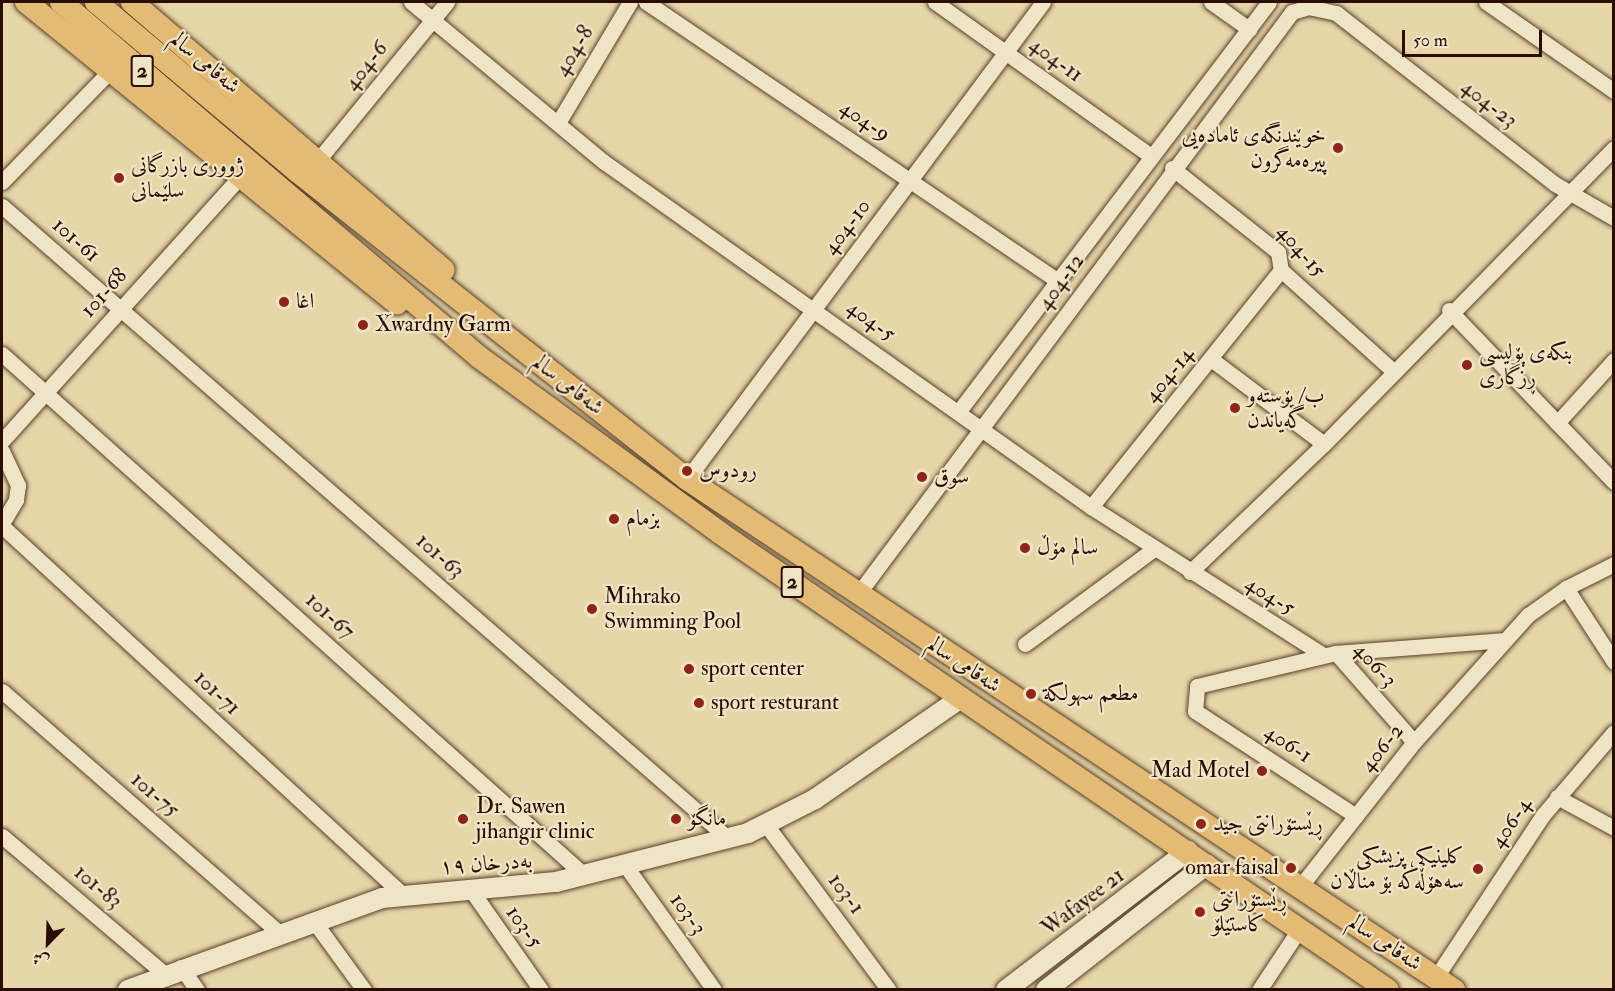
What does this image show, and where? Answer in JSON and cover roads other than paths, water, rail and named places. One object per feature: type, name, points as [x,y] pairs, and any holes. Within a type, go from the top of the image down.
[{"type":"main road","name":"شەقامی سالم","points":[[26,2],[241,176],[371,286],[479,357],[961,698],[1208,864],[1388,990]]},
{"type":"main road","name":"شەقامی سالم","points":[[61,2],[479,357]]},
{"type":"main road","name":"شەقامی سالم","points":[[96,2],[488,321],[687,479],[1445,983]]},
{"type":"main road","name":"شەقامی سالم","points":[[132,2],[319,159],[437,263],[488,321]]},
{"type":"main road","name":"بەدرخان ١٩","points":[[128,990],[173,970],[278,932],[402,894],[528,887],[729,839],[767,826],[961,698]]},
{"type":"main road","name":"Wafayee 21","points":[[1006,990],[1188,851]]},
{"type":"main road","points":[[1046,990],[1208,864]]},
{"type":"street","name":"404-5","points":[[411,2],[604,162],[814,308],[1091,507],[1190,572],[1329,654]]},
{"type":"street","name":"404-6","points":[[319,159],[447,2]]},
{"type":"street","name":"404-8","points":[[558,123],[630,2]]},
{"type":"street","name":"404-9","points":[[646,2],[912,179],[1058,281]]},
{"type":"street","name":"404-11","points":[[935,2],[1151,156]]},
{"type":"street","name":"404-10","points":[[687,479],[1043,2]]},
{"type":"street","points":[[1211,2],[1249,29]]},
{"type":"street","points":[[959,411],[1269,2]]},
{"type":"street","points":[[1486,2],[1614,91]]},
{"type":"street","name":"404-12","points":[[858,594],[983,429],[1172,168],[1292,12],[1308,7]]},
{"type":"street","name":"404-23","points":[[1308,7],[1335,14],[1568,193],[1614,218]]},
{"type":"street","points":[[2,182],[111,70]]},
{"type":"street","points":[[1190,572],[1324,444],[1449,310],[1614,148]]},
{"type":"street","name":"404-15","points":[[1172,168],[1278,252],[1281,270],[1393,371]]},
{"type":"street","name":"101-68","points":[[2,441],[241,176]]},
{"type":"street","name":"101-61","points":[[2,206],[120,309]]},
{"type":"street","name":"404-14","points":[[1091,507],[1281,270]]},
{"type":"street","name":"101-63","points":[[120,309],[729,839]]},
{"type":"street","points":[[1449,310],[1614,482]]},
{"type":"street","name":"101-67","points":[[2,354],[46,390],[584,875]]},
{"type":"street","points":[[1211,359],[1324,444]]},
{"type":"street","points":[[1557,423],[1614,360]]},
{"type":"street","points":[[2,452],[18,484],[16,500],[2,524]]},
{"type":"street","name":"101-71","points":[[2,524],[402,894]]},
{"type":"street","points":[[1025,644],[1154,549]]},
{"type":"street","name":"406-2","points":[[1299,888],[1414,742],[1505,640],[1566,588],[1614,564]]},
{"type":"street","points":[[1566,588],[1614,662]]},
{"type":"street","points":[[1329,654],[1505,640]]},
{"type":"street","name":"406-1","points":[[1329,654],[1205,681],[1193,694],[1195,711],[1356,816]]},
{"type":"street","name":"406-3","points":[[1329,654],[1414,742]]},
{"type":"street","name":"101-75","points":[[2,691],[278,932]]},
{"type":"street","name":"406-4","points":[[1445,983],[1557,797],[1614,732]]},
{"type":"street","points":[[1557,797],[1614,828]]},
{"type":"street","name":"103-1","points":[[767,826],[889,990]]},
{"type":"street","name":"101-83","points":[[2,836],[197,990]]},
{"type":"street","name":"103-3","points":[[625,865],[714,990]]},
{"type":"street","name":"103-5","points":[[471,890],[541,990]]},
{"type":"street","points":[[313,920],[364,990]]},
{"type":"street","points":[[1259,990],[1300,928]]},
{"type":"place","name":"خوێندنگەی ئامادەیی پیرەمەگرون","points":[[1338,148]]},
{"type":"place","name":"ژووری بازرگانی سلێمانی","points":[[119,178]]},
{"type":"place","name":"اغا","points":[[284,302]]},
{"type":"place","name":"Xwardny Garm","points":[[363,325]]},
{"type":"place","name":"بنکەی پۆلیسی ڕزگاری","points":[[1467,365]]},
{"type":"place","name":"ب/ پۆستەو گەیاندن","points":[[1235,408]]},
{"type":"place","name":"رودوس","points":[[687,471]]},
{"type":"place","name":"سوق","points":[[922,477]]},
{"type":"place","name":"بزمام","points":[[614,519]]},
{"type":"place","name":"سالم مۆڵ","points":[[1025,548]]},
{"type":"place","name":"Mihrako Swimming Pool","points":[[592,609]]},
{"type":"place","name":"sport center","points":[[689,669]]},
{"type":"place","name":"مطعم سهولكة","points":[[1031,694]]},
{"type":"place","name":"sport resturant","points":[[699,703]]},
{"type":"place","name":"Mad Motel","points":[[1262,771]]},
{"type":"place","name":"Dr. Sawen jihangir clinic","points":[[463,819]]},
{"type":"place","name":"مانگۆ","points":[[676,819]]},
{"type":"place","name":"ڕێستۆرانتی جید","points":[[1201,824]]},
{"type":"place","name":"omar faisal","points":[[1291,868]]},
{"type":"place","name":"کلینیکی پزیشکی سەهۆڵەکە بۆ مناڵان","points":[[1478,869]]},
{"type":"place","name":"ڕێستۆرانتی کاستێلۆ","points":[[1200,912]]}]
